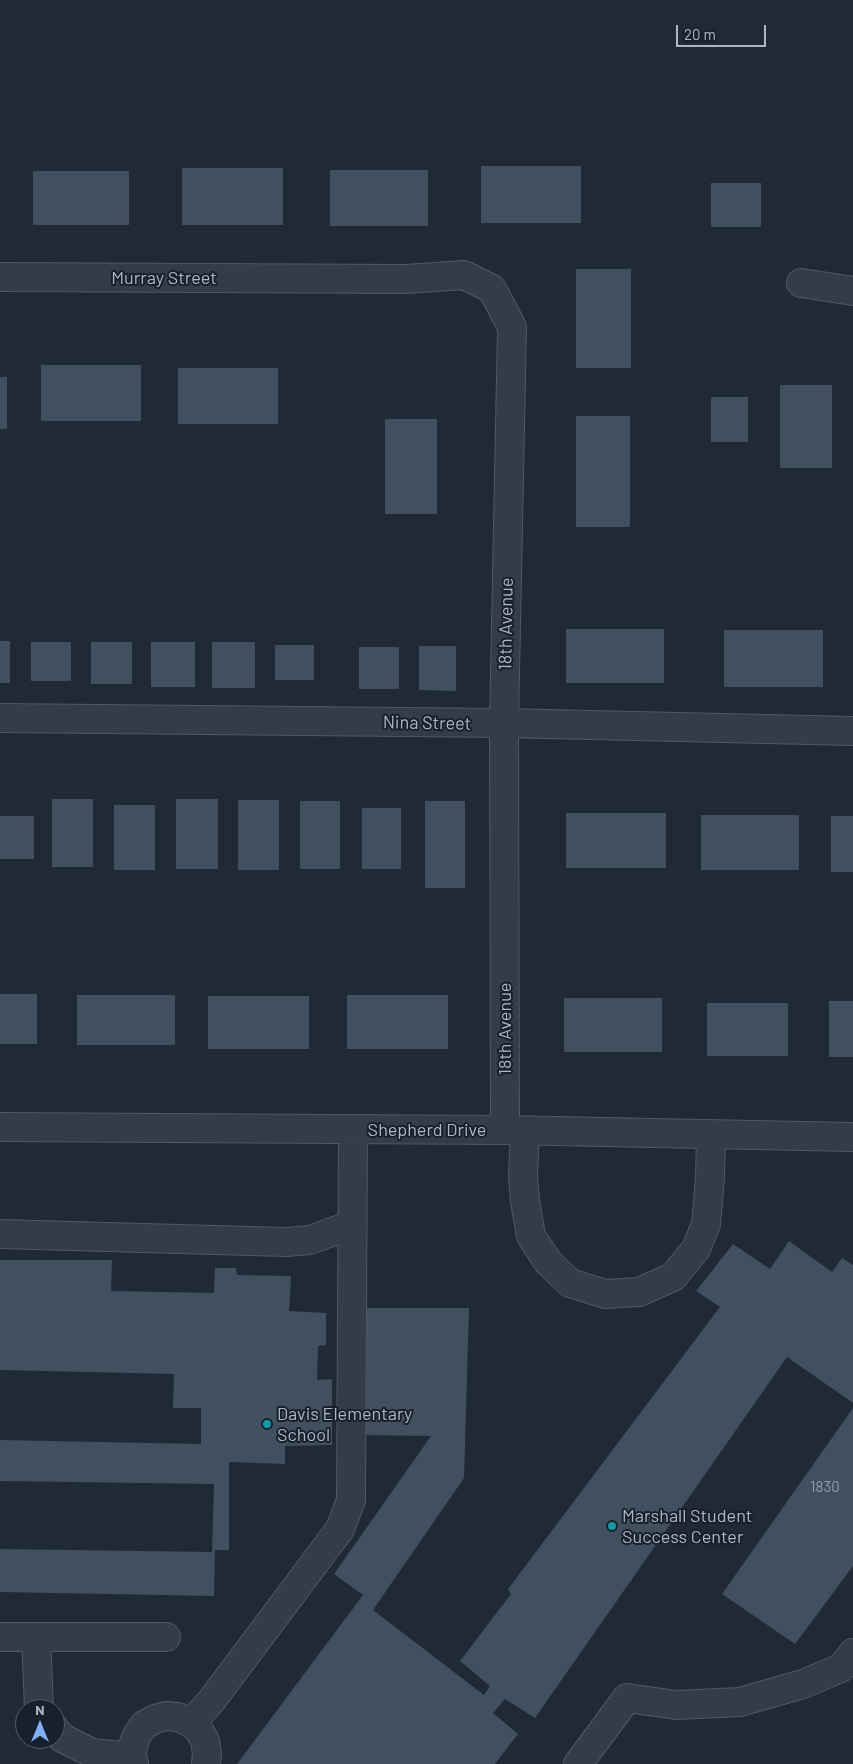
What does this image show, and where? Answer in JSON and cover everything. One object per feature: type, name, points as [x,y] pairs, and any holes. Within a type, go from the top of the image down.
[{"type":"street","name":"18th Avenue","points":[[329,278],[406,278],[464,274],[492,289],[512,327],[504,724],[515,1130],[531,1236],[548,1262],[570,1283],[605,1294],[638,1292],[672,1277],[696,1249],[706,1224],[711,1134]]},
{"type":"street","name":"Murray Street","points":[[0,277],[329,278]]},
{"type":"street","points":[[801,283],[853,291]]},
{"type":"street","name":"Nina Street","points":[[0,718],[504,724],[853,731]]},
{"type":"street","name":"Shepherd Drive","points":[[0,1127],[515,1130],[853,1137]]},
{"type":"street","points":[[191,1723],[212,1700],[340,1528],[351,1500],[353,1129]]},
{"type":"street","points":[[0,1234],[286,1242],[310,1240],[351,1224]]},
{"type":"street","points":[[0,1637],[166,1637]]},
{"type":"street","points":[[36,1637],[39,1699]]},
{"type":"street","points":[[578,1764],[627,1698],[676,1705],[740,1702],[803,1684],[841,1668],[853,1653]]},
{"type":"street","points":[[65,1740],[92,1753],[133,1761],[133,1746],[137,1735],[144,1725],[166,1716],[178,1717],[191,1723],[199,1730],[205,1741],[206,1764]]},
{"type":"building","points":[[481,166],[581,166],[581,223],[481,223]]},
{"type":"building","points":[[182,168],[283,168],[283,225],[182,225]]},
{"type":"building","points":[[330,170],[428,170],[428,226],[330,226]]},
{"type":"building","points":[[33,171],[129,171],[129,225],[33,225]]},
{"type":"building","points":[[711,183],[761,183],[761,227],[711,227]]},
{"type":"building","points":[[576,269],[631,269],[631,368],[576,368]]},
{"type":"building","points":[[41,365],[141,365],[141,421],[41,421]]},
{"type":"building","points":[[178,368],[278,368],[278,424],[178,424]]},
{"type":"building","points":[[0,377],[7,377],[7,429],[0,429]]},
{"type":"building","points":[[780,385],[832,385],[832,468],[780,468]]},
{"type":"building","points":[[711,397],[748,397],[748,442],[711,442]]},
{"type":"building","points":[[576,416],[630,416],[630,527],[576,527]]},
{"type":"building","points":[[385,419],[437,419],[437,514],[385,514]]},
{"type":"building","points":[[566,629],[664,629],[664,683],[566,683]]},
{"type":"building","points":[[724,630],[823,630],[823,687],[724,687]]},
{"type":"building","points":[[0,641],[10,641],[10,683],[0,683]]},
{"type":"building","points":[[31,642],[71,642],[71,681],[31,681]]},
{"type":"building","points":[[91,642],[132,642],[132,684],[91,684]]},
{"type":"building","points":[[151,642],[195,642],[195,687],[151,687]]},
{"type":"building","points":[[212,642],[255,642],[255,688],[212,688]]},
{"type":"building","points":[[275,645],[314,645],[314,680],[275,680]]},
{"type":"building","points":[[419,646],[456,646],[456,691],[419,690]]},
{"type":"building","points":[[359,647],[399,647],[399,689],[359,689]]},
{"type":"building","points":[[52,799],[93,799],[93,867],[52,867]]},
{"type":"building","points":[[176,799],[218,799],[218,869],[176,869]]},
{"type":"building","points":[[238,800],[279,800],[279,870],[238,870]]},
{"type":"building","points":[[300,801],[340,801],[340,869],[300,869]]},
{"type":"building","points":[[425,801],[465,801],[465,888],[425,888]]},
{"type":"building","points":[[114,805],[155,805],[155,870],[114,870]]},
{"type":"building","points":[[362,808],[401,808],[401,869],[362,869]]},
{"type":"building","points":[[566,813],[666,813],[666,868],[566,868]]},
{"type":"building","points":[[701,815],[799,815],[799,870],[701,870]]},
{"type":"building","points":[[0,816],[34,816],[34,859],[0,859]]},
{"type":"building","points":[[831,816],[853,816],[853,872],[831,872]]},
{"type":"building","points":[[0,994],[37,994],[37,1044],[0,1044]]},
{"type":"building","points":[[77,995],[175,995],[175,1045],[77,1045]]},
{"type":"building","points":[[347,995],[448,995],[448,1049],[347,1049]]},
{"type":"building","points":[[208,996],[309,996],[309,1049],[208,1049]]},
{"type":"building","points":[[564,998],[662,998],[662,1052],[564,1052]]},
{"type":"building","points":[[829,1001],[853,1001],[853,1057],[829,1057]]},
{"type":"building","points":[[707,1003],[788,1003],[788,1056],[707,1056]]},
{"type":"building","name":"Marshall Student Success Center","points":[[789,1241],[832,1272],[842,1258],[853,1265],[853,1403],[787,1357],[535,1718],[505,1699],[493,1713],[518,1734],[495,1764],[237,1764],[363,1595],[334,1574],[431,1436],[365,1435],[366,1337],[360,1337],[359,1308],[469,1308],[464,1478],[373,1610],[484,1695],[490,1686],[460,1661],[511,1594],[508,1589],[720,1307],[696,1291],[733,1244],[770,1269]]},
{"type":"building","name":"Davis Elementary School","points":[[0,1260],[112,1260],[111,1291],[214,1293],[215,1268],[236,1268],[237,1275],[291,1276],[289,1311],[326,1313],[326,1345],[318,1346],[317,1380],[332,1379],[332,1445],[285,1446],[285,1464],[229,1462],[229,1550],[215,1550],[214,1596],[0,1592],[0,1549],[212,1552],[214,1484],[0,1481],[0,1440],[201,1444],[201,1408],[173,1408],[174,1374],[0,1370]]},
{"type":"building","name":"Marshall Student Success Center","points":[[853,1408],[853,1566],[795,1644],[722,1594]]},
{"type":"place","name":"Davis Elementary School","points":[[267,1424]]},
{"type":"place","name":"Marshall Student Success Center","points":[[612,1526]]}]
